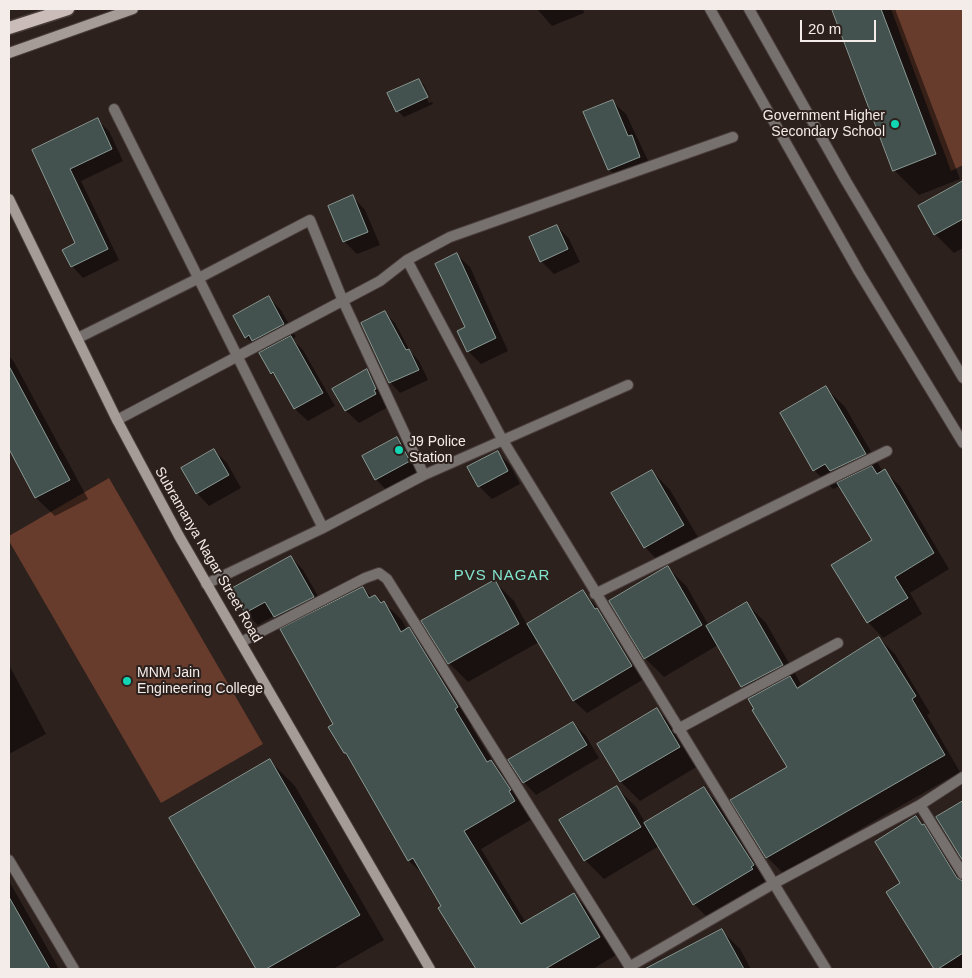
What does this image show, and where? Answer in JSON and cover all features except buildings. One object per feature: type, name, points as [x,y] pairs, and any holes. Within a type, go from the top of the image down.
[{"type":"main road","points":[[9,28],[68,9]]},
{"type":"street","points":[[9,53],[133,9]]},
{"type":"street","points":[[710,9],[859,272],[963,443]]},
{"type":"street","points":[[748,9],[963,378]]},
{"type":"street","points":[[114,109],[197,279],[323,528]]},
{"type":"street","points":[[117,420],[380,281],[407,260],[450,237],[733,137]]},
{"type":"street","name":"Subramanya Nagar Street Road","points":[[9,199],[117,420],[206,584],[430,969]]},
{"type":"street","points":[[78,338],[310,220],[343,301],[424,475]]},
{"type":"street","points":[[407,260],[502,439],[826,969]]},
{"type":"street","points":[[206,584],[323,528],[424,475],[628,385]]},
{"type":"street","points":[[595,594],[887,451]]},
{"type":"street","points":[[241,642],[364,578],[379,573],[388,579],[630,968],[773,884],[920,805],[963,777]]},
{"type":"street","points":[[678,729],[838,643]]},
{"type":"street","points":[[920,805],[963,874]]},
{"type":"street","points":[[9,860],[74,969]]},
{"type":"shaded area","points":[[891,9],[963,9],[963,165],[951,171]]},
{"type":"shaded area","points":[[109,478],[263,744],[161,803],[9,541],[9,536]]},
{"type":"place","name":"Government Higher Secondary School","points":[[895,124]]},
{"type":"place","name":"J9 Police Station","points":[[399,450]]},
{"type":"place","name":"MNM Jain Engineering College","points":[[127,681]]},
{"type":"district","name":"PVS NAGAR","points":[[502,576]]}]
